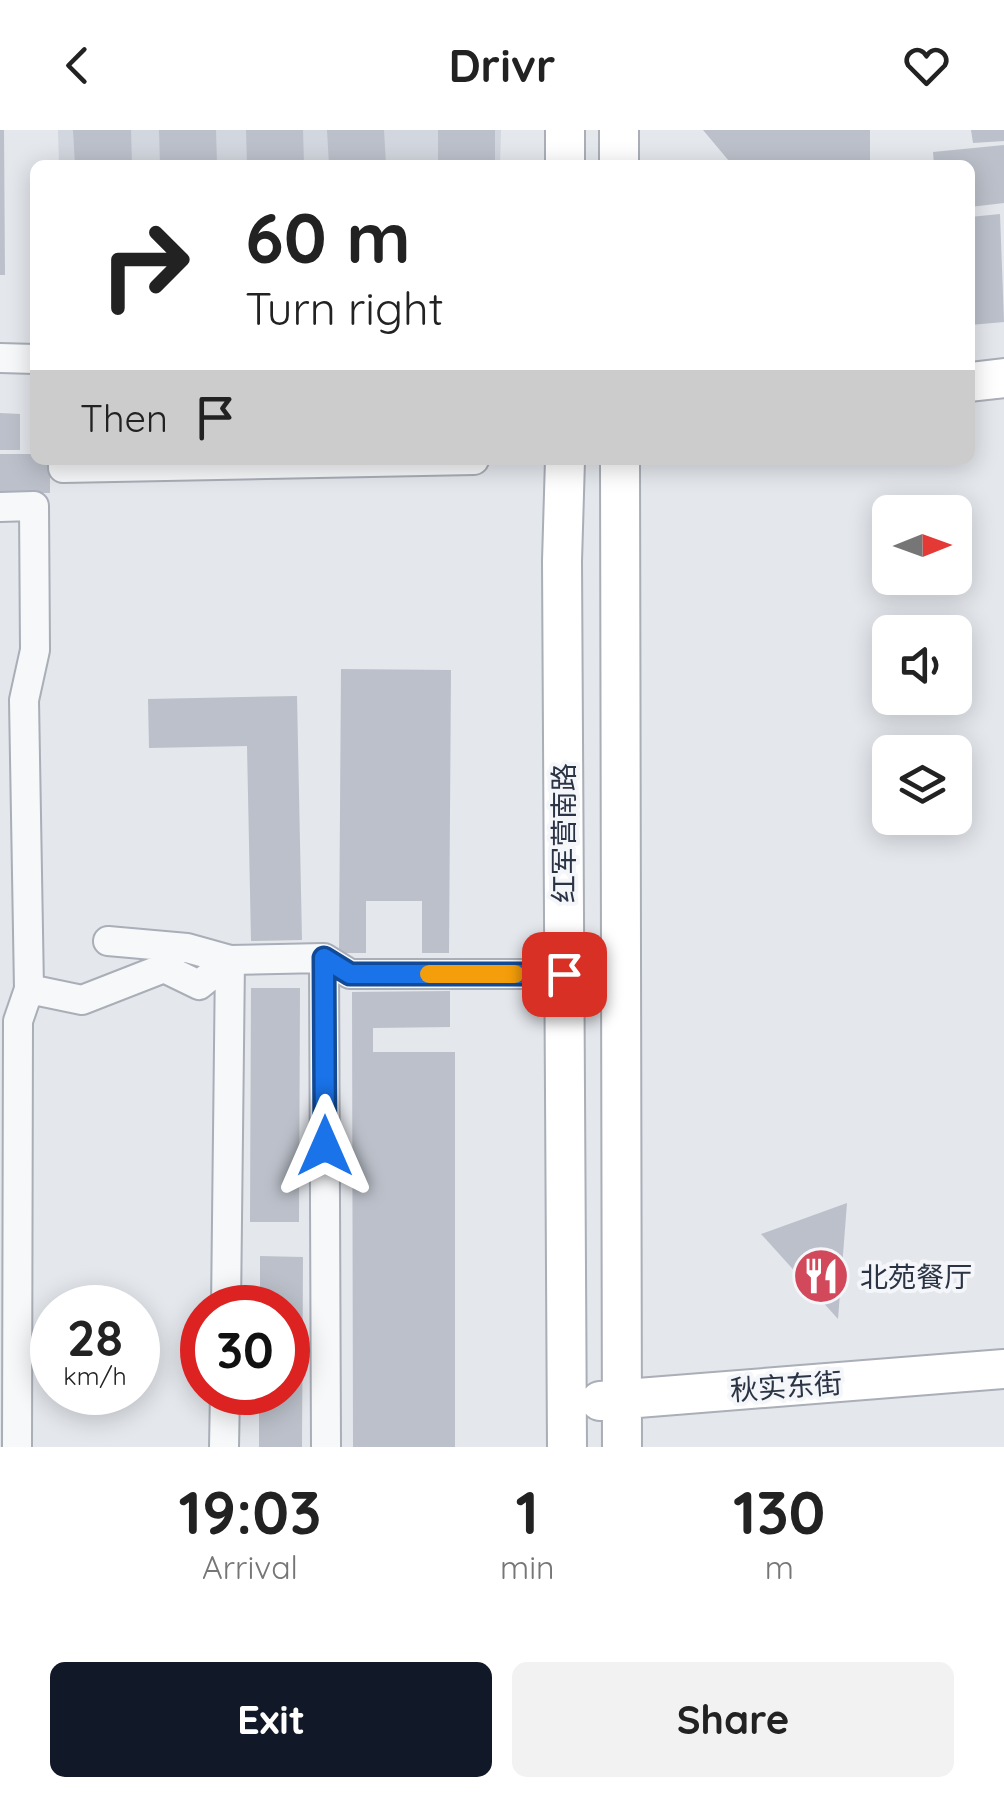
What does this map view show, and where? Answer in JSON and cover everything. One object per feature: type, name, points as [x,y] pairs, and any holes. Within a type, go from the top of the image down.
[{"type":"main road","points":[[565,130],[565,160]]},
{"type":"main road","points":[[619,130],[619,160]]},
{"type":"main road","points":[[975,381],[1004,378]]},
{"type":"main road","name":"红军营南路","points":[[565,465],[562,561],[567,1447]]},
{"type":"main road","name":"红军营南路","points":[[620,465],[622,1447]]},
{"type":"main road","name":"秋实东街","points":[[567,1403],[1004,1369]]},
{"type":"street","points":[[0,358],[30,359]]},
{"type":"street","points":[[64,465],[218,465]]},
{"type":"street","points":[[0,507],[34,506],[35,650],[24,700],[29,989],[18,1021],[17,1447]]},
{"type":"street","points":[[108,942],[187,948],[230,960],[324,958],[350,974],[564,974]]},
{"type":"street","points":[[324,958],[326,1447]]},
{"type":"street","points":[[29,989],[82,1000],[164,968],[198,984],[230,960]]},
{"type":"street","points":[[226,1285],[230,960]]},
{"type":"street","points":[[224,1447],[225,1415]]},
{"type":"shaded area","points":[[58,130],[501,130],[500,160],[59,160]]},
{"type":"building","points":[[0,130],[4,130],[5,275],[0,275]]},
{"type":"building","points":[[73,130],[131,130],[132,160],[75,160]]},
{"type":"building","points":[[159,130],[216,130],[217,160],[160,160]]},
{"type":"building","points":[[246,130],[303,130],[304,160],[247,160]]},
{"type":"building","points":[[327,130],[384,130],[386,160],[329,160]]},
{"type":"building","points":[[438,130],[495,130],[495,160],[438,160]]},
{"type":"building","points":[[703,130],[870,130],[870,160],[728,160]]},
{"type":"building","points":[[971,130],[1004,130],[1004,141],[973,143]]},
{"type":"building","points":[[1004,145],[1004,203],[975,206],[975,160],[934,160],[933,152]]},
{"type":"building","points":[[1000,214],[1004,322],[975,325],[975,216]]},
{"type":"building","points":[[0,413],[20,414],[20,450],[0,450]]},
{"type":"building","points":[[0,454],[30,454],[30,465],[50,465],[50,493],[0,493]]},
{"type":"building","points":[[341,669],[451,670],[449,953],[422,953],[422,901],[366,901],[366,953],[339,953]]},
{"type":"building","points":[[297,696],[302,940],[251,941],[247,746],[149,748],[148,699]]},
{"type":"building","points":[[251,988],[300,988],[299,1222],[250,1222]]},
{"type":"building","points":[[450,991],[450,1027],[373,1028],[373,1052],[455,1052],[455,1447],[353,1447],[352,992]]},
{"type":"building","name":"北苑餐厅","points":[[847,1203],[838,1319],[761,1234]]},
{"type":"building","points":[[260,1256],[303,1257],[303,1285],[260,1285]]},
{"type":"building","points":[[259,1415],[302,1415],[302,1447],[259,1447]]},
{"type":"slow traffic","points":[[429,974],[515,974]]},
{"type":"place","name":"北苑餐厅","points":[[821,1276]]},
{"type":"route","points":[[325,1146],[324,958],[350,974],[564,974]]}]
